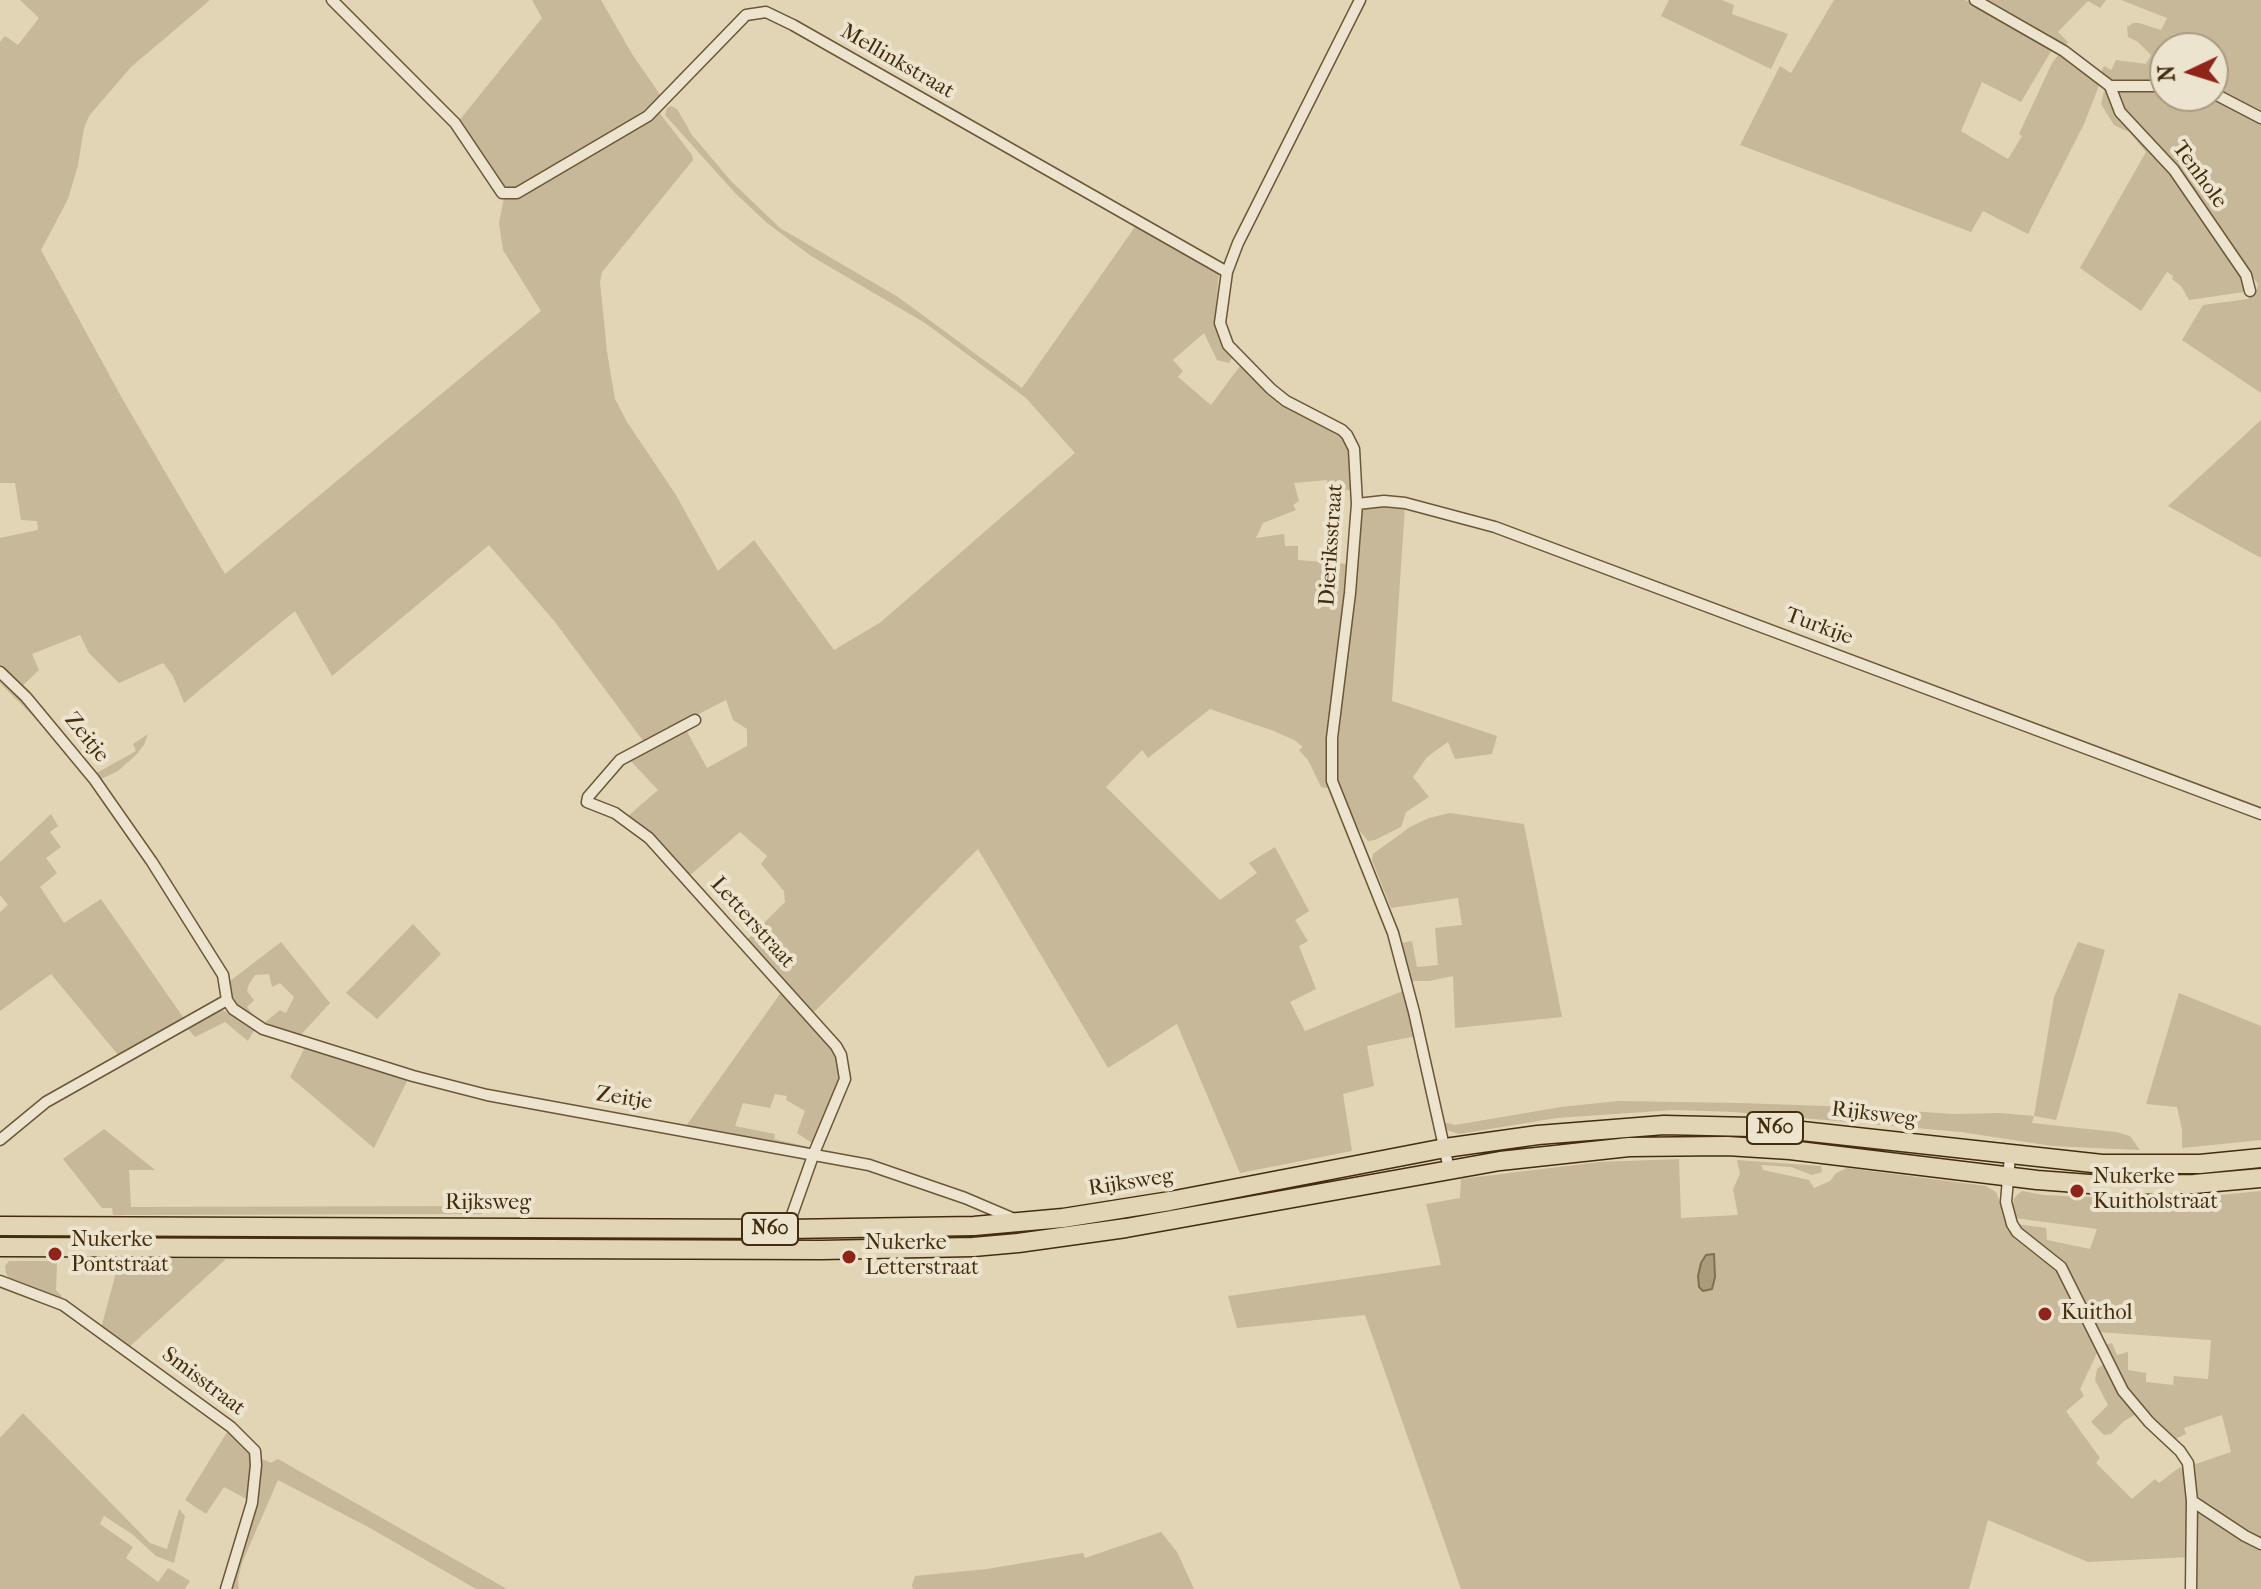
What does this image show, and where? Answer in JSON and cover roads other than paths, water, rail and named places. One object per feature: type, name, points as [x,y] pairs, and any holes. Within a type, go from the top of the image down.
[{"type":"highway","name":"Rijksweg","points":[[0,1226],[915,1229],[1021,1222],[1170,1201],[1445,1148],[1585,1129],[1704,1125],[1802,1131],[2010,1156],[2136,1166],[2261,1158]]},
{"type":"highway","name":"Rijksweg","points":[[0,1247],[821,1250],[973,1247],[1126,1228],[1449,1169],[1611,1148],[1727,1146],[1833,1154],[2008,1176],[2135,1185],[2261,1178]]},
{"type":"street","name":"Mellinkstraat","points":[[332,0],[455,123],[502,193],[517,193],[642,121],[746,15],[766,12],[1227,272]]},
{"type":"street","name":"Dieriksstraat","points":[[1360,0],[1238,243],[1227,272],[1220,323],[1228,345],[1271,389],[1286,401],[1347,435],[1356,458],[1357,504],[1350,593],[1332,738],[1332,781],[1393,933],[1449,1169]]},
{"type":"street","name":"Tenhole","points":[[1975,0],[2064,51],[2110,86],[2120,112],[2174,170],[2246,275],[2250,291]]},
{"type":"street","points":[[2110,86],[2149,86]]},
{"type":"street","points":[[2229,101],[2261,118]]},
{"type":"street","name":"Turkije","points":[[1357,504],[1384,501],[1405,503],[1495,527],[2261,814]]},
{"type":"street","name":"Zeitje","points":[[0,672],[26,697],[94,779],[152,862],[223,975],[227,1000],[233,1009],[263,1029],[413,1076],[542,1106],[869,1165],[965,1198],[1021,1222]]},
{"type":"street","name":"Letterstraat","points":[[695,720],[620,760],[587,802],[615,813],[649,838],[836,1046],[843,1061],[845,1079],[787,1229]]},
{"type":"street","points":[[0,1140],[46,1102],[227,1000]]},
{"type":"street","points":[[2010,1156],[2006,1202],[2012,1224],[2066,1275],[2123,1391],[2188,1463],[2192,1501],[2191,1589]]},
{"type":"street","name":"Smisstraat","points":[[0,1281],[63,1305],[231,1427],[255,1451],[252,1503],[226,1589]]},
{"type":"street","points":[[2192,1501],[2261,1544]]},
{"type":"place","name":"Nukerke Kuitholstraat","points":[[2077,1191]]},
{"type":"place","name":"Nukerke Pontstraat","points":[[55,1254]]},
{"type":"place","name":"Nukerke Letterstraat","points":[[849,1257]]},
{"type":"place","name":"Kuithol","points":[[2045,1314]]}]
